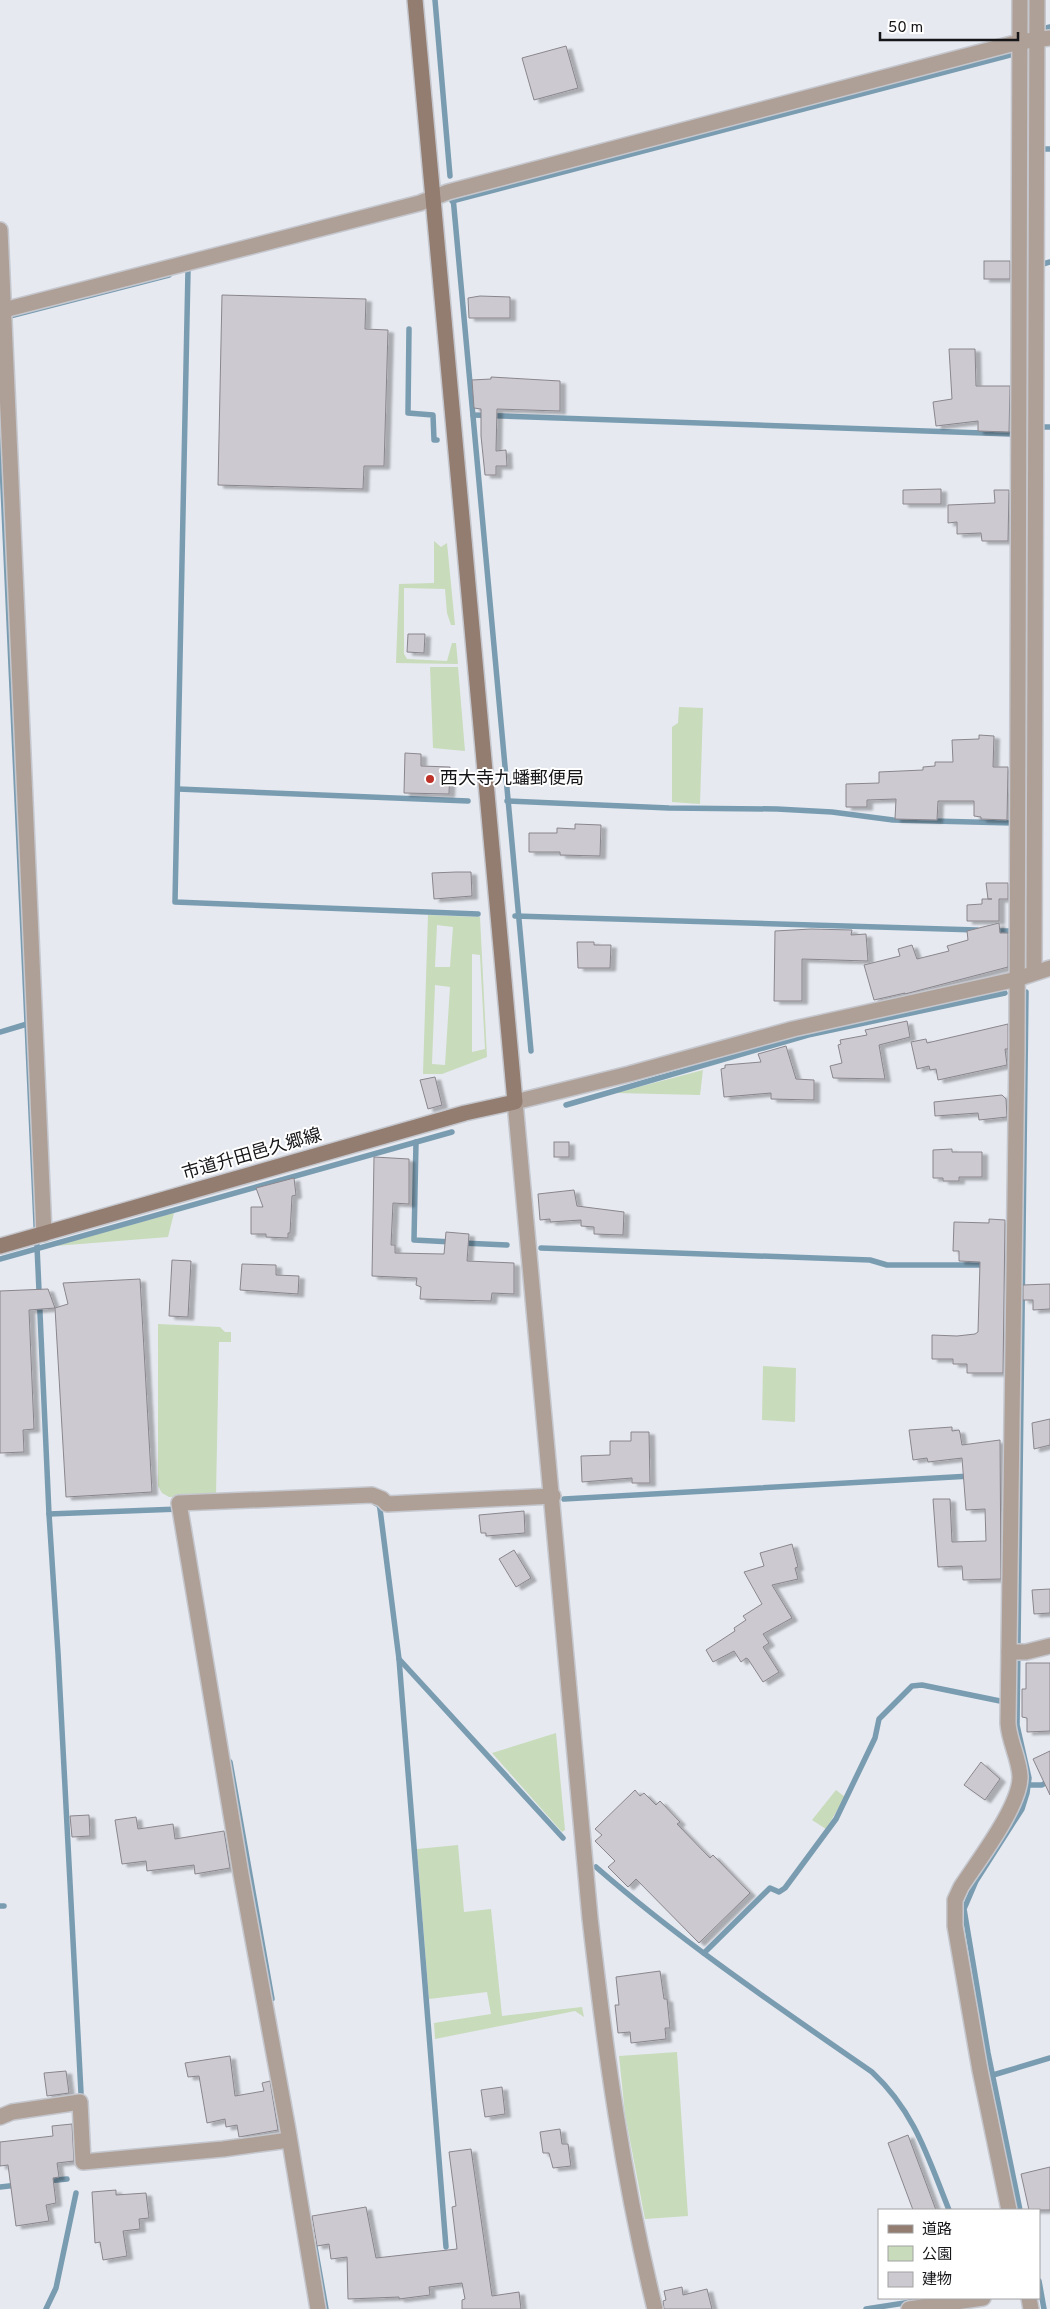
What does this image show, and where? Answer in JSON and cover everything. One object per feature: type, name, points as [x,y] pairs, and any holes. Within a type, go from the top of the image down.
[{"type":"street","points":[[415,0],[590,1918],[602,2025],[618,2138],[638,2240],[656,2309]]},
{"type":"street","points":[[1020,0],[1032,41],[1034,972]]},
{"type":"street","points":[[1008,2209],[980,2070],[955,1926],[955,1900],[961,1887],[1013,1804],[1020,1786],[1020,1774],[1009,1737],[1016,1652],[1017,979],[1032,41],[1036,0]]},
{"type":"street","points":[[3,313],[420,203],[434,197],[1032,41]]},
{"type":"street","points":[[0,230],[38,1235]]},
{"type":"street","points":[[515,1102],[629,1074],[793,1029],[1017,979],[1050,968]]},
{"type":"street","name":"市道升田邑久郷線","points":[[0,1246],[465,1113],[515,1102]]},
{"type":"street","points":[[318,2309],[243,1884],[179,1503],[372,1495],[382,1499],[387,1504],[553,1496]]},
{"type":"street","points":[[1016,1652],[1050,1646]]},
{"type":"street","points":[[0,2117],[12,2112],[80,2102],[83,2162],[222,2149],[289,2140]]},
{"type":"street","points":[[909,2309],[976,2299]]},
{"type":"green space","points":[[434,541],[441,547],[447,543],[455,625],[451,625],[447,613],[445,589],[404,588],[404,654],[407,659],[447,661],[452,643],[456,643],[458,664],[396,663],[399,584],[434,583]]},
{"type":"green space","points":[[430,667],[458,667],[465,751],[433,748]]},
{"type":"green space","points":[[679,707],[703,708],[700,804],[672,802],[672,727],[678,723]]},
{"type":"green space","points":[[428,915],[480,917],[487,1057],[442,1074],[423,1074]],"holes":[[[437,925],[453,927],[450,967],[435,967]],[[472,954],[480,955],[485,1049],[472,1052]],[[435,985],[450,987],[445,1065],[432,1064]]]},
{"type":"green space","points":[[703,1070],[700,1095],[616,1093]]},
{"type":"green space","points":[[174,1213],[168,1237],[55,1246]]},
{"type":"green space","points":[[158,1324],[220,1327],[225,1332],[231,1332],[231,1342],[219,1342],[216,1495],[169,1497],[162,1493],[158,1486]]},
{"type":"green space","points":[[763,1366],[796,1368],[795,1422],[762,1420]]},
{"type":"green space","points":[[556,1733],[565,1830],[562,1832],[492,1753]]},
{"type":"green space","points":[[836,1790],[845,1797],[826,1829],[812,1820]]},
{"type":"green space","points":[[458,1845],[464,1912],[491,1909],[502,2016],[582,2007],[584,2017],[575,2011],[435,2039],[434,2023],[491,2014],[487,1992],[429,1999],[417,1849]]},
{"type":"green space","points":[[677,2052],[688,2216],[645,2219],[625,2114],[619,2056]]},
{"type":"building","points":[[566,46],[578,88],[534,100],[522,58]]},
{"type":"building","points":[[984,261],[1010,261],[1010,279],[984,279]]},
{"type":"building","points":[[222,295],[366,299],[365,329],[388,330],[384,466],[364,466],[363,489],[218,485]]},
{"type":"building","points":[[480,296],[510,297],[510,318],[469,318],[468,298]]},
{"type":"building","points":[[949,349],[975,349],[976,386],[1010,386],[1009,432],[978,431],[978,421],[936,426],[933,402],[952,399]]},
{"type":"building","points":[[491,377],[560,381],[560,411],[497,409],[496,451],[506,450],[507,466],[496,466],[496,475],[485,475],[481,436],[481,409],[474,408],[472,380],[491,379]]},
{"type":"building","points":[[941,489],[941,504],[903,504],[903,490]]},
{"type":"building","points":[[994,490],[1009,490],[1008,541],[982,541],[981,533],[957,534],[957,522],[948,523],[948,505],[995,503]]},
{"type":"building","points":[[408,634],[425,634],[424,653],[407,652]]},
{"type":"building","points":[[979,735],[994,736],[993,767],[1008,767],[1007,820],[981,819],[981,817],[974,816],[974,801],[938,801],[937,820],[895,819],[896,799],[867,800],[867,807],[846,807],[846,784],[879,783],[879,772],[923,770],[923,767],[935,766],[935,762],[953,762],[952,740],[979,739]]},
{"type":"building","points":[[405,753],[421,754],[421,766],[450,767],[449,794],[404,793]]},
{"type":"building","points":[[575,824],[601,825],[600,856],[560,855],[560,852],[529,852],[529,833],[557,833],[557,828],[575,829]]},
{"type":"building","points":[[471,872],[472,896],[434,899],[432,873]]},
{"type":"building","points":[[986,883],[1008,883],[1008,899],[999,899],[999,921],[967,921],[967,905],[982,904],[982,899],[988,899]]},
{"type":"building","points":[[999,923],[1000,933],[1008,933],[1008,967],[905,994],[874,1000],[864,965],[900,956],[898,949],[912,945],[917,959],[949,951],[947,946],[968,940],[967,931]]},
{"type":"building","points":[[811,929],[852,930],[851,935],[866,934],[868,961],[802,959],[802,1001],[774,1001],[775,931]]},
{"type":"building","points":[[577,942],[611,945],[610,968],[578,968]]},
{"type":"building","points":[[907,1021],[910,1037],[879,1045],[885,1079],[833,1078],[830,1066],[842,1063],[838,1045],[841,1044],[840,1040],[867,1035],[865,1030]]},
{"type":"building","points":[[1008,1024],[1008,1049],[1005,1049],[1007,1065],[938,1080],[936,1069],[930,1070],[929,1066],[917,1069],[911,1042],[926,1039],[927,1043]]},
{"type":"building","points":[[786,1046],[796,1079],[814,1080],[814,1100],[771,1099],[771,1093],[724,1097],[721,1069],[725,1068],[725,1065],[761,1062],[758,1054]]},
{"type":"building","points":[[435,1077],[442,1105],[428,1109],[420,1080]]},
{"type":"building","points":[[1002,1095],[1006,1099],[1007,1117],[979,1120],[978,1113],[935,1116],[934,1102]]},
{"type":"building","points":[[554,1142],[569,1142],[569,1157],[554,1157]]},
{"type":"building","points":[[952,1149],[952,1152],[982,1152],[982,1177],[959,1177],[959,1181],[943,1181],[943,1178],[933,1178],[933,1150]]},
{"type":"building","points":[[374,1157],[409,1159],[409,1204],[393,1203],[391,1245],[395,1245],[395,1253],[444,1254],[446,1232],[469,1234],[467,1261],[514,1263],[514,1294],[492,1293],[491,1301],[420,1299],[421,1287],[416,1285],[417,1278],[372,1276]]},
{"type":"building","points":[[294,1178],[296,1195],[292,1196],[290,1233],[288,1233],[288,1238],[266,1237],[266,1234],[251,1234],[251,1207],[263,1207],[256,1188]]},
{"type":"building","points":[[574,1190],[577,1206],[624,1212],[623,1235],[594,1234],[594,1227],[581,1226],[581,1220],[550,1222],[550,1219],[540,1220],[538,1194]]},
{"type":"building","points":[[989,1219],[1005,1220],[1003,1373],[967,1373],[967,1364],[953,1364],[953,1359],[932,1359],[932,1335],[957,1336],[978,1332],[980,1262],[959,1261],[959,1251],[953,1251],[954,1222],[989,1223]]},
{"type":"building","points":[[172,1260],[191,1261],[188,1317],[169,1316]]},
{"type":"building","points":[[242,1264],[276,1265],[276,1275],[299,1276],[298,1294],[240,1290]]},
{"type":"building","points":[[140,1279],[152,1492],[66,1497],[55,1308],[68,1304],[63,1283]]},
{"type":"building","points":[[1050,1284],[1050,1309],[1033,1310],[1033,1300],[1023,1300],[1023,1285]]},
{"type":"building","points":[[48,1289],[55,1308],[29,1310],[34,1429],[23,1430],[24,1452],[0,1453],[0,1291]]},
{"type":"building","points":[[1050,1419],[1050,1445],[1034,1449],[1032,1423]]},
{"type":"building","points":[[952,1427],[952,1431],[959,1430],[962,1445],[1000,1440],[1001,1579],[963,1580],[962,1566],[938,1567],[933,1499],[950,1499],[952,1542],[986,1541],[985,1509],[966,1510],[962,1458],[928,1462],[927,1458],[913,1460],[909,1430]]},
{"type":"building","points":[[631,1432],[649,1432],[650,1483],[632,1483],[632,1478],[582,1482],[581,1456],[610,1455],[610,1441],[631,1441]]},
{"type":"building","points":[[524,1511],[525,1533],[486,1536],[486,1533],[481,1533],[479,1515]]},
{"type":"building","points":[[792,1544],[798,1567],[795,1568],[798,1579],[772,1585],[792,1618],[763,1634],[769,1643],[763,1647],[779,1672],[763,1682],[748,1659],[746,1658],[741,1662],[734,1651],[713,1662],[706,1650],[735,1631],[734,1628],[746,1620],[743,1616],[762,1604],[744,1572],[764,1566],[760,1553]]},
{"type":"building","points":[[514,1550],[531,1578],[516,1587],[499,1559]]},
{"type":"building","points":[[1050,1589],[1050,1613],[1034,1614],[1032,1590]]},
{"type":"building","points":[[1026,1663],[1050,1663],[1050,1731],[1027,1732],[1027,1718],[1022,1717],[1022,1689],[1026,1689]]},
{"type":"building","points":[[1050,1751],[1050,1795],[1033,1759]]},
{"type":"building","points":[[981,1762],[1000,1779],[985,1800],[964,1785]]},
{"type":"building","points":[[635,1790],[640,1796],[644,1793],[656,1805],[660,1801],[680,1822],[677,1824],[710,1858],[713,1855],[750,1893],[699,1943],[636,1879],[628,1887],[608,1867],[615,1861],[595,1841],[602,1835],[595,1829]]},
{"type":"building","points":[[89,1815],[90,1836],[72,1837],[70,1816]]},
{"type":"building","points":[[136,1817],[138,1829],[173,1824],[175,1839],[224,1831],[230,1868],[195,1874],[194,1865],[147,1871],[146,1861],[122,1864],[115,1820]]},
{"type":"building","points":[[660,1971],[664,1999],[667,1999],[670,2028],[665,2028],[666,2039],[631,2043],[630,2032],[618,2033],[615,2005],[619,2005],[616,1977]]},
{"type":"building","points":[[230,2056],[235,2096],[264,2091],[262,2083],[270,2081],[278,2130],[239,2137],[237,2125],[226,2127],[225,2119],[207,2123],[199,2076],[188,2077],[185,2063]]},
{"type":"building","points":[[66,2071],[69,2093],[47,2096],[44,2073]]},
{"type":"building","points":[[502,2087],[505,2114],[485,2117],[481,2090]]},
{"type":"building","points":[[72,2124],[74,2161],[57,2163],[59,2177],[53,2178],[56,2203],[46,2205],[49,2221],[16,2226],[8,2165],[0,2166],[0,2142],[53,2136],[52,2126]]},
{"type":"building","points":[[560,2129],[562,2144],[568,2144],[571,2166],[553,2168],[549,2153],[543,2153],[540,2132]]},
{"type":"building","points":[[908,2135],[936,2209],[913,2209],[888,2143]]},
{"type":"building","points":[[471,2149],[492,2296],[519,2292],[521,2309],[462,2309],[462,2300],[465,2299],[462,2283],[429,2287],[430,2295],[399,2299],[399,2297],[348,2299],[347,2257],[331,2259],[329,2244],[317,2246],[312,2216],[366,2207],[376,2258],[457,2249],[452,2207],[456,2206],[449,2152]]},
{"type":"building","points":[[1050,2167],[1050,2210],[1029,2209],[1021,2174]]},
{"type":"building","points":[[116,2190],[116,2195],[146,2193],[149,2218],[139,2219],[140,2229],[123,2231],[127,2256],[103,2260],[100,2242],[95,2243],[92,2192]]},
{"type":"building","points":[[682,2287],[683,2295],[707,2289],[712,2309],[664,2309],[663,2301],[666,2300],[664,2291]]},
{"type":"waterway","points":[[435,0],[450,176]]},
{"type":"waterway","points":[[1027,203],[1028,0]]},
{"type":"waterway","points":[[1046,28],[1050,27]]},
{"type":"waterway","points":[[452,201],[1010,55]]},
{"type":"waterway","points":[[1042,149],[1050,149]]},
{"type":"waterway","points":[[453,197],[531,1051]]},
{"type":"waterway","points":[[1043,264],[1050,262]]},
{"type":"waterway","points":[[188,270],[175,902],[478,914]]},
{"type":"waterway","points":[[6,317],[169,275]]},
{"type":"waterway","points":[[409,329],[408,413],[433,415],[434,440],[437,440]]},
{"type":"waterway","points":[[473,415],[1011,434]]},
{"type":"waterway","points":[[0,420],[49,1514],[81,2093]]},
{"type":"waterway","points":[[1042,427],[1050,427]]},
{"type":"waterway","points":[[178,789],[468,801]]},
{"type":"waterway","points":[[507,801],[669,808],[777,809],[832,812],[893,820],[1012,823]]},
{"type":"waterway","points":[[515,916],[977,930]]},
{"type":"waterway","points":[[994,931],[1012,931]]},
{"type":"waterway","points":[[1020,2209],[988,2053],[964,1909],[976,1881],[1022,1809],[1029,1778],[1017,1725],[1026,992]]},
{"type":"waterway","points":[[566,1105],[808,1035],[1005,993]]},
{"type":"waterway","points":[[0,1032],[27,1024]]},
{"type":"waterway","points":[[0,1259],[452,1132]]},
{"type":"waterway","points":[[416,1142],[414,1240],[452,1242]]},
{"type":"waterway","points":[[462,1243],[507,1245]]},
{"type":"waterway","points":[[541,1248],[870,1260],[887,1265],[987,1265]]},
{"type":"waterway","points":[[564,1499],[971,1476]]},
{"type":"waterway","points":[[375,1503],[379,1505],[380,1509],[399,1659],[563,1838]]},
{"type":"waterway","points":[[49,1514],[179,1509]]},
{"type":"waterway","points":[[399,1659],[446,2247]]},
{"type":"waterway","points":[[704,1953],[770,1888],[779,1892],[785,1888],[836,1819],[875,1738],[879,1719],[912,1686],[922,1685],[1000,1701]]},
{"type":"waterway","points":[[230,1762],[272,1999]]},
{"type":"waterway","points":[[1028,1785],[1042,1785],[1050,1780]]},
{"type":"waterway","points":[[596,1867],[696,1948],[872,2072],[899,2103],[919,2136],[949,2209]]},
{"type":"waterway","points":[[993,2075],[1050,2058]]},
{"type":"waterway","points":[[47,2181],[67,2179]]},
{"type":"waterway","points":[[0,2187],[18,2185]]},
{"type":"waterway","points":[[46,2309],[56,2288],[76,2193]]},
{"type":"waterway","points":[[315,2247],[326,2309]]},
{"type":"waterway","points":[[1040,2287],[1044,2309]]},
{"type":"waterway","points":[[866,2309],[911,2302]]},
{"type":"place","name":"西大寺九蟠郵便局","points":[[430,779]]}]
